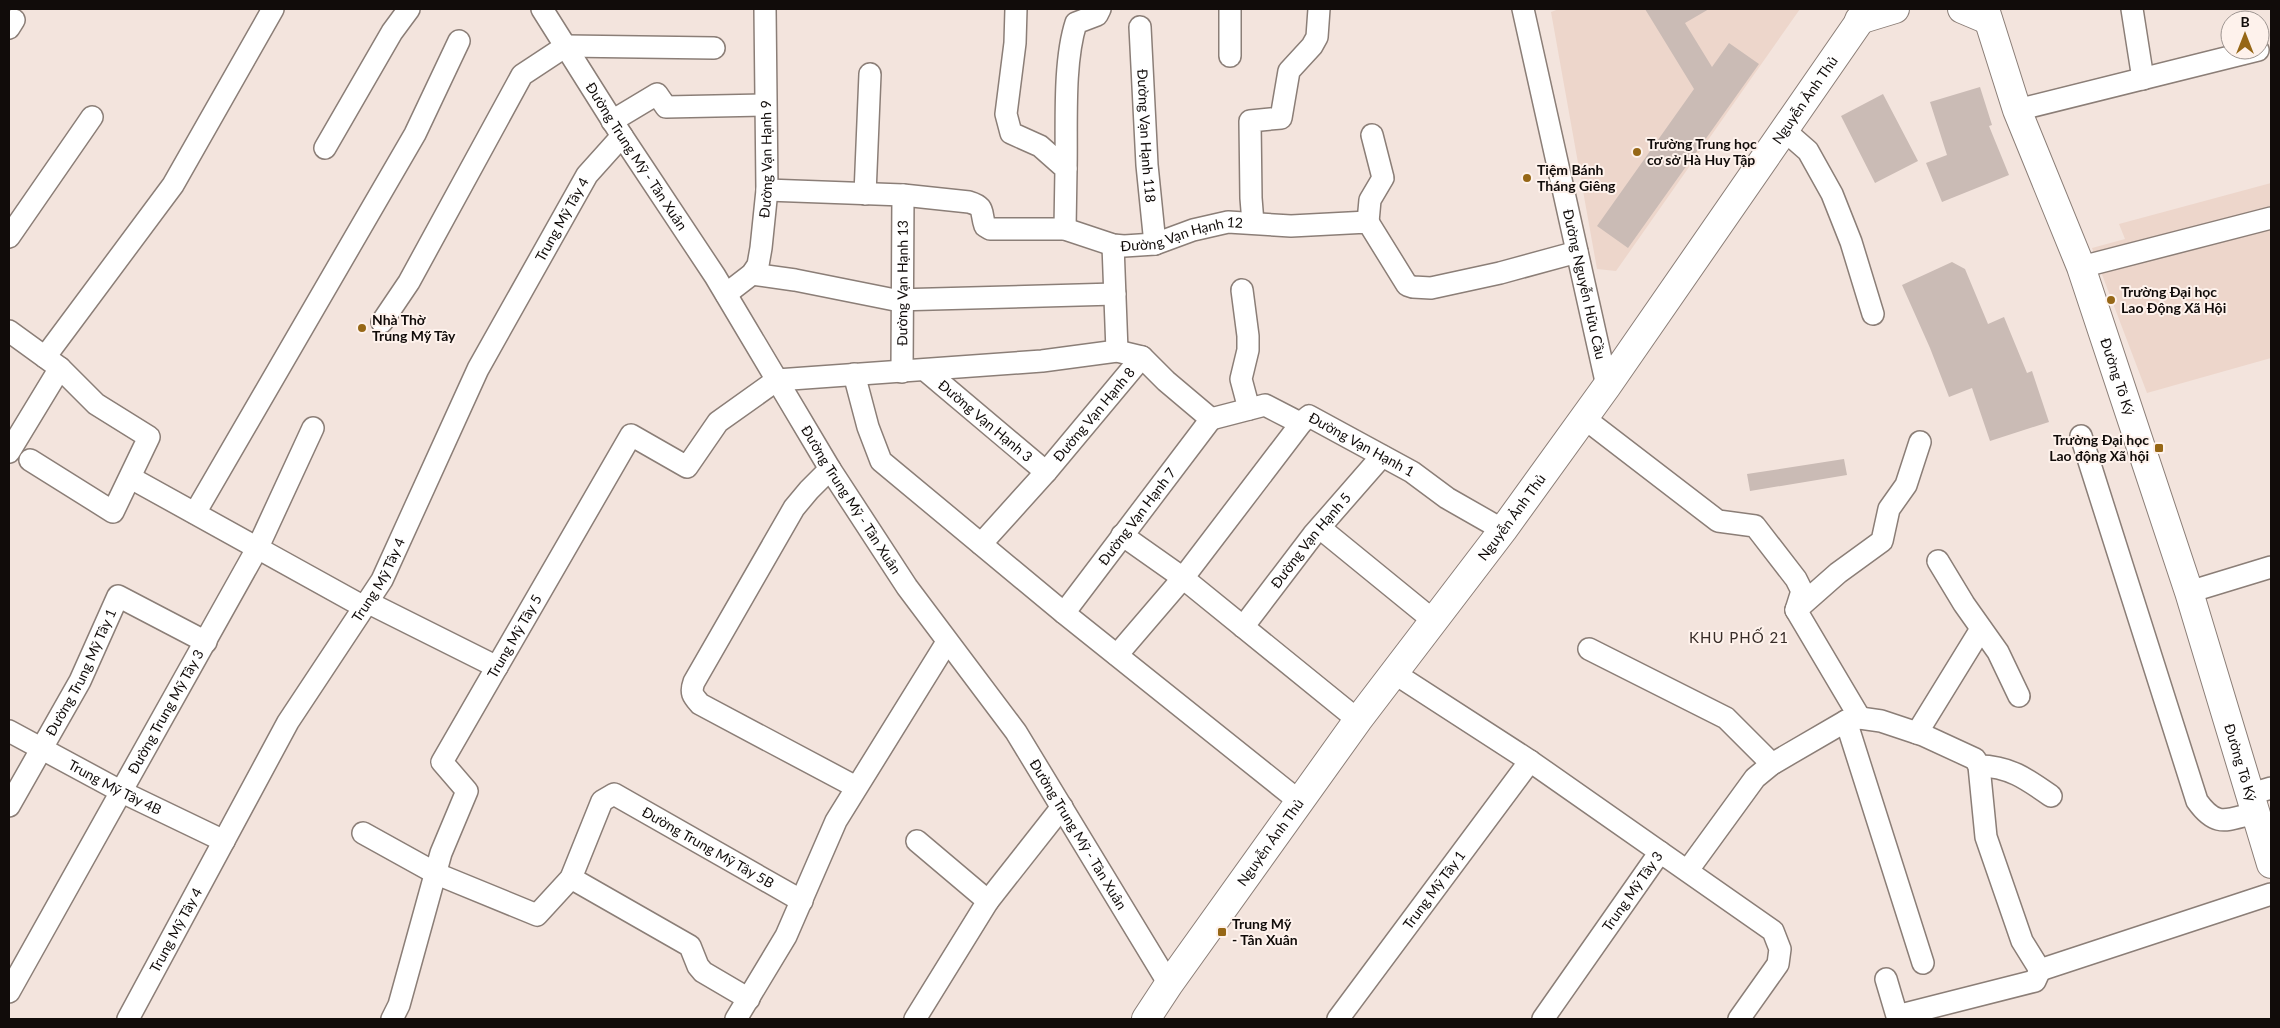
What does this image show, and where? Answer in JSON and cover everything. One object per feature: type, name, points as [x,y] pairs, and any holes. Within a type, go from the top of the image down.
[{"type":"main road","points":[[1864,15],[1895,9]]},
{"type":"main road","points":[[1962,9],[1986,14]]},
{"type":"main road","name":"Đường Tô Ký","points":[[1986,14],[2018,110],[2082,267],[2189,592],[2260,798],[2271,864]]},
{"type":"main road","name":"Nguyễn Ảnh Thủ","points":[[1146,1019],[1358,720],[1503,530],[1608,386],[1864,15]]},
{"type":"street","points":[[9,452],[52,362],[173,184],[273,9]]},
{"type":"street","points":[[325,148],[392,32],[409,9]]},
{"type":"street","name":"Đường Trung Mỹ - Tân Xuân","points":[[542,9],[617,128],[726,294],[830,469],[908,587],[947,642],[1016,732],[1169,984]]},
{"type":"street","name":"Đường Vạn Hạnh 9","points":[[752,274],[758,265],[767,190],[765,9]]},
{"type":"street","points":[[1016,9],[1015,43],[1006,114],[1011,133],[1040,146],[1066,170]]},
{"type":"street","points":[[1065,229],[1069,64],[1072,36],[1076,23],[1097,15],[1100,9]]},
{"type":"street","points":[[1230,9],[1230,56]]},
{"type":"street","points":[[1253,223],[1250,121],[1281,118],[1288,71],[1312,46],[1317,37],[1319,9]]},
{"type":"street","name":"Đường Nguyễn Hữu Cầu","points":[[1523,9],[1608,386]]},
{"type":"street","points":[[2132,9],[2143,79]]},
{"type":"street","name":"Đường Vạn Hạnh 118","points":[[1140,27],[1147,165],[1155,244]]},
{"type":"street","points":[[195,512],[415,134],[459,42]]},
{"type":"street","points":[[382,322],[409,282],[522,75],[566,46],[714,48]]},
{"type":"street","points":[[2018,110],[2220,60]]},
{"type":"street","points":[[865,194],[870,74]]},
{"type":"street","name":"Trung Mỹ Tây 4","points":[[128,1019],[288,722],[382,580],[478,369],[587,175],[617,128],[657,94],[666,107],[765,105]]},
{"type":"street","points":[[9,237],[92,117]]},
{"type":"street","points":[[1784,130],[1808,151],[1832,194],[1852,242],[1873,314]]},
{"type":"street","points":[[1372,135],[1383,178],[1370,200],[1368,222],[1407,284],[1421,289],[1431,288],[1500,273],[1577,252]]},
{"type":"street","name":"Đường Vạn Hạnh 12","points":[[767,190],[903,195],[978,205],[982,208],[985,226],[990,229],[1065,229],[1113,245],[1155,244],[1193,230],[1228,222],[1291,226],[1368,222]]},
{"type":"street","name":"Đường Vạn Hạnh 13","points":[[902,372],[903,195]]},
{"type":"street","points":[[2082,267],[2271,218]]},
{"type":"street","points":[[1113,245],[1117,351]]},
{"type":"street","points":[[726,294],[752,274],[901,300],[1115,294]]},
{"type":"street","points":[[1242,290],[1248,350],[1241,379],[1249,409]]},
{"type":"street","points":[[9,331],[52,362],[96,404],[149,437],[131,478],[113,512],[30,460]]},
{"type":"street","points":[[777,380],[1042,361],[1117,351],[1142,357],[1166,381],[1210,418]]},
{"type":"street","name":"Đường Vạn Hạnh 8","points":[[981,544],[1046,472],[1142,357]]},
{"type":"street","name":"Đường Vạn Hạnh 3","points":[[925,370],[1046,472]]},
{"type":"street","points":[[854,374],[868,427],[881,461],[1064,612],[1299,801]]},
{"type":"street","name":"Trung Mỹ Tây 5","points":[[392,1019],[399,1005],[441,853],[467,791],[442,762],[630,435],[687,467],[718,422],[777,380]]},
{"type":"street","name":"Đường Vạn Hạnh 1","points":[[1210,418],[1265,405],[1302,422],[1309,416],[1412,472],[1447,498],[1503,530]]},
{"type":"street","name":"Đường Vạn Hạnh 7","points":[[1064,612],[1210,418]]},
{"type":"street","points":[[1584,418],[1718,521],[1755,526],[1796,579],[1802,592],[1796,610],[1853,719],[1923,963]]},
{"type":"street","points":[[1117,655],[1183,578],[1302,422]]},
{"type":"street","name":"Đường Trung Mỹ Tây 3","points":[[9,992],[258,547],[314,428]]},
{"type":"street","points":[[2081,436],[2197,801],[2207,815],[2218,820],[2260,798]]},
{"type":"street","points":[[1796,610],[1838,573],[1882,540],[1889,509],[1906,485],[1920,442]]},
{"type":"street","name":"Đường Vạn Hạnh 5","points":[[1244,627],[1320,528],[1382,456]]},
{"type":"street","points":[[830,469],[794,508],[694,682],[692,696],[700,704],[856,787]]},
{"type":"street","points":[[131,478],[366,604],[496,667]]},
{"type":"street","points":[[1320,528],[1434,621]]},
{"type":"street","points":[[1122,536],[1183,578],[1358,720]]},
{"type":"street","points":[[1938,561],[1998,652],[2019,696]]},
{"type":"street","points":[[2189,592],[2271,567]]},
{"type":"street","name":"Đường Trung Mỹ Tây 1","points":[[9,806],[80,681],[118,596],[206,642]]},
{"type":"street","points":[[1917,733],[1981,628]]},
{"type":"street","points":[[736,1019],[786,936],[836,821],[947,642]]},
{"type":"street","points":[[1589,649],[1726,718],[1772,764]]},
{"type":"street","points":[[1394,673],[1530,761],[1660,852]]},
{"type":"street","points":[[1688,870],[1755,778],[1772,764],[1853,719],[1881,721],[1917,733],[1966,754],[1974,759],[1979,766],[1986,837],[2022,940],[2040,970]]},
{"type":"street","name":"Trung Mỹ Tây 4B","points":[[9,731],[42,747],[122,792],[224,842]]},
{"type":"street","name":"Trung Mỹ Tây 1","points":[[1338,1019],[1530,761]]},
{"type":"street","points":[[1979,766],[1994,766],[2009,770],[2051,796]]},
{"type":"street","name":"Đường Trung Mỹ Tây 5B","points":[[571,878],[602,801],[614,794],[802,901]]},
{"type":"street","points":[[915,1019],[988,901],[1062,807]]},
{"type":"street","points":[[363,833],[436,874],[537,915],[571,878],[690,946],[698,966],[703,972],[749,999]]},
{"type":"street","points":[[917,841],[988,901]]},
{"type":"street","name":"Trung Mỹ Tây 3","points":[[1543,1019],[1660,852],[1773,931],[1780,949],[1778,964],[1739,1019]]},
{"type":"street","points":[[1886,979],[1898,1018],[2035,981],[2040,970],[2271,894]]},
{"type":"street","points":[[726,1019],[731,1019]]},
{"type":"shaded area","name":"Trường Trung học cơ sở Hà Huy Tập","points":[[1559,9],[1800,9],[1616,271],[1597,269],[1551,12]]},
{"type":"shaded area","points":[[2271,183],[2271,358],[2147,393],[2092,248],[2125,239],[2119,224]]},
{"type":"building","name":"Trường Trung học cơ sở Hà Huy Tập","points":[[1645,9],[1709,9],[1685,23],[1712,67],[1729,43],[1759,64],[1628,248],[1597,226],[1694,89]]},
{"type":"building","points":[[1980,87],[1992,125],[1989,126],[2009,175],[1942,202],[1926,163],[1947,155],[1930,102]]},
{"type":"building","points":[[1883,94],[1918,161],[1875,183],[1841,116]]},
{"type":"building","points":[[1952,262],[1965,269],[1988,324],[2004,317],[2027,373],[2032,371],[2049,422],[1990,441],[1972,388],[1949,397],[1902,285]]},
{"type":"building","points":[[1844,459],[1847,475],[1750,491],[1747,474]]},
{"type":"place","name":"Trường Trung học cơ sở Hà Huy Tập","points":[[1637,152]]},
{"type":"place","name":"Tiệm Bánh Tháng Giêng","points":[[1527,178]]},
{"type":"place","name":"Trường Đại học Lao Động Xã Hội","points":[[2111,300]]},
{"type":"place","name":"Nhà Thờ Trung Mỹ Tây","points":[[362,328]]},
{"type":"place","name":"Trường Đại học Lao động Xã hội","points":[[2159,448]]},
{"type":"place","name":"Trung Mỹ - Tân Xuân","points":[[1222,932]]},
{"type":"district","name":"KHU PHỐ 21","points":[[1739,638]]}]
